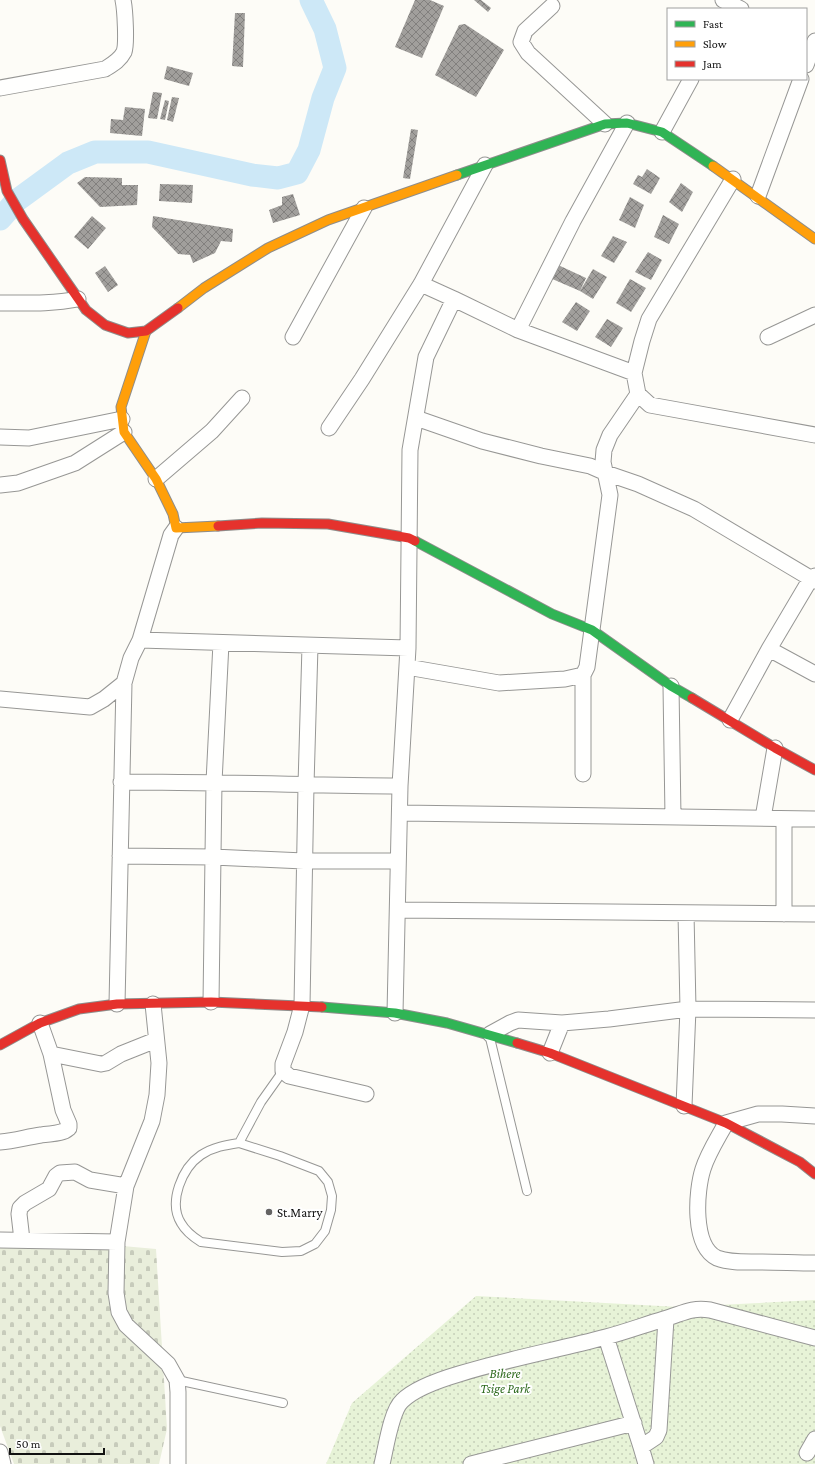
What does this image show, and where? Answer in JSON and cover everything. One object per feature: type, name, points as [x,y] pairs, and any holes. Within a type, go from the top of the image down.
[{"type":"street","points":[[0,88],[106,69],[117,61],[124,50],[126,12],[123,0]]},
{"type":"street","points":[[552,6],[525,31],[521,42],[528,53],[605,124]]},
{"type":"street","points":[[807,62],[815,40]]},
{"type":"street","points":[[662,132],[690,80]]},
{"type":"street","points":[[758,196],[801,80]]},
{"type":"street","points":[[518,330],[573,221],[627,123]]},
{"type":"street","points":[[0,160],[7,191],[23,219],[86,310],[106,325],[128,333],[146,331],[204,288],[268,248],[328,220],[605,124],[627,123],[662,132],[758,196],[815,239]]},
{"type":"street","points":[[329,428],[362,379],[421,284],[485,166]]},
{"type":"street","points":[[733,179],[649,319],[634,373],[638,394],[650,405],[815,435]]},
{"type":"street","points":[[293,337],[364,208]]},
{"type":"street","points":[[421,284],[518,330],[634,373]]},
{"type":"street","points":[[0,303],[40,304],[78,299]]},
{"type":"street","points":[[395,1013],[400,786],[408,648],[410,450],[426,357],[454,299]]},
{"type":"street","points":[[768,336],[815,315]]},
{"type":"street","points":[[146,331],[121,407],[123,425],[156,479],[173,514],[176,528]]},
{"type":"street","points":[[583,774],[582,675],[587,666],[610,496],[603,462],[604,450],[610,435],[638,394]]},
{"type":"street","points":[[156,479],[212,431],[242,398]]},
{"type":"street","points":[[416,418],[482,441],[541,456],[590,466],[638,484],[694,509],[814,578],[769,649],[730,720]]},
{"type":"street","points":[[0,437],[29,438],[123,425]]},
{"type":"street","points":[[0,485],[18,483],[75,463],[123,425]]},
{"type":"street","points":[[117,1004],[124,683],[130,658],[140,640],[170,535],[176,528],[262,523],[328,524],[409,538],[552,614],[592,630],[671,686],[815,770]]},
{"type":"street","points":[[140,640],[408,648]]},
{"type":"street","points":[[210,1002],[214,782],[221,643]]},
{"type":"street","points":[[310,646],[304,861],[302,1005],[295,1032],[283,1064],[283,1071],[289,1076],[366,1094]]},
{"type":"street","points":[[769,649],[815,674]]},
{"type":"street","points":[[407,667],[499,683],[564,679],[582,675]]},
{"type":"street","points":[[0,699],[90,707],[124,683]]},
{"type":"street","points":[[671,686],[673,817]]},
{"type":"street","points":[[762,818],[775,748]]},
{"type":"street","points":[[121,782],[214,782],[400,786]]},
{"type":"street","points":[[400,813],[762,818],[784,820],[815,819]]},
{"type":"street","points":[[784,820],[784,914]]},
{"type":"street","points":[[120,856],[213,857],[304,861],[398,861]]},
{"type":"street","points":[[398,910],[815,914]]},
{"type":"street","points":[[684,1106],[688,1010],[686,913]]},
{"type":"street","points":[[0,1045],[40,1023],[79,1009],[117,1004],[210,1002],[302,1005],[395,1013],[447,1023],[490,1034],[550,1053],[726,1123],[800,1162],[815,1174]]},
{"type":"street","points":[[153,1004],[158,1063],[158,1095],[152,1120],[126,1186],[117,1242],[116,1293],[119,1312],[126,1325],[168,1364],[176,1380],[178,1392],[178,1464]]},
{"type":"street","points":[[490,1034],[518,1020],[562,1023],[688,1010],[815,1010]]},
{"type":"street","points":[[0,1142],[59,1133],[69,1128],[69,1124],[63,1110],[51,1054],[40,1023]]},
{"type":"street","points":[[550,1053],[562,1023]]},
{"type":"street","points":[[51,1054],[100,1064],[106,1063],[121,1054],[156,1040]]},
{"type":"street","points":[[815,1116],[758,1114],[726,1123],[707,1158],[703,1170],[698,1201],[701,1233],[704,1244],[710,1253],[717,1258],[727,1260],[815,1263]]},
{"type":"street","points":[[22,1240],[19,1214],[20,1208],[25,1203],[49,1189],[56,1176],[60,1173],[75,1172],[90,1180],[126,1186]]},
{"type":"street","points":[[0,1240],[117,1242]]},
{"type":"street","points":[[382,1464],[395,1410],[401,1402],[411,1394],[458,1374],[606,1337],[699,1308],[815,1338]]},
{"type":"street","points":[[641,1447],[656,1437],[659,1430],[666,1319]]},
{"type":"street","points":[[606,1337],[646,1464]]},
{"type":"street","points":[[471,1464],[634,1423]]},
{"type":"street","points":[[808,1453],[815,1439]]},
{"type":"street","points":[[0,1452],[3,1464]]},
{"type":"lane","points":[[490,1034],[527,1191]]},
{"type":"lane","points":[[239,1143],[261,1102],[283,1071]]},
{"type":"lane","points":[[239,1143],[280,1156],[319,1171],[328,1182],[332,1196],[331,1210],[325,1231],[315,1244],[301,1250],[282,1252],[201,1242],[191,1236],[180,1223],[176,1205],[178,1186],[187,1168],[201,1155],[219,1146],[239,1143]]},
{"type":"lane","points":[[176,1380],[283,1403]]},
{"type":"green space","points":[[0,1235],[156,1249],[167,1429],[159,1464],[14,1464],[0,1426]]},
{"type":"green space","name":"Bihere Tsige Park","points":[[476,1296],[679,1307],[815,1300],[815,1464],[326,1464],[352,1403]]},
{"type":"building","points":[[415,0],[430,0],[444,6],[422,58],[395,47]]},
{"type":"building","points":[[474,0],[481,0],[491,8],[488,12]]},
{"type":"building","points":[[235,13],[245,13],[243,67],[232,66]]},
{"type":"building","points":[[465,24],[504,50],[476,97],[435,75],[459,25]]},
{"type":"building","points":[[167,66],[193,73],[189,86],[164,79]]},
{"type":"building","points":[[153,92],[162,93],[157,119],[148,118]]},
{"type":"building","points":[[172,97],[179,98],[173,122],[167,120]]},
{"type":"building","points":[[165,100],[169,101],[165,120],[160,119]]},
{"type":"building","points":[[125,107],[145,109],[142,136],[110,133],[111,119],[123,120]]},
{"type":"building","points":[[411,129],[418,130],[410,179],[403,178]]},
{"type":"building","points":[[647,169],[660,178],[651,194],[633,184],[638,175],[642,177]]},
{"type":"building","points":[[85,177],[122,178],[122,185],[138,185],[137,205],[100,207],[77,183]]},
{"type":"building","points":[[681,183],[693,192],[682,212],[669,202]]},
{"type":"building","points":[[160,184],[193,185],[192,203],[159,201]]},
{"type":"building","points":[[293,194],[300,215],[273,223],[269,210],[282,205],[282,197]]},
{"type":"building","points":[[630,197],[644,205],[635,228],[619,220]]},
{"type":"building","points":[[663,215],[679,224],[669,244],[654,237]]},
{"type":"building","points":[[92,216],[106,228],[88,249],[74,237]]},
{"type":"building","points":[[153,216],[233,229],[232,242],[221,241],[215,253],[193,263],[190,255],[178,254],[152,227]]},
{"type":"building","points":[[613,236],[627,242],[614,263],[601,256]]},
{"type":"building","points":[[648,252],[662,260],[651,280],[635,272]]},
{"type":"building","points":[[556,264],[586,278],[580,291],[550,278]]},
{"type":"building","points":[[105,266],[118,285],[108,292],[95,273]]},
{"type":"building","points":[[593,269],[607,277],[593,299],[580,291]]},
{"type":"building","points":[[630,279],[646,288],[631,312],[616,303]]},
{"type":"building","points":[[576,302],[590,311],[577,331],[562,322]]},
{"type":"building","points":[[607,319],[623,328],[611,347],[595,337]]},
{"type":"waterway","points":[[0,219],[16,201],[68,163],[95,152],[148,152],[252,175],[278,178],[297,173],[309,150],[323,98],[335,68],[325,29],[311,0]]},
{"type":"traffic: fast","points":[[457,175],[605,124],[627,123],[662,132],[713,166]]},
{"type":"traffic: fast","points":[[415,541],[552,614],[592,630],[671,686],[692,698]]},
{"type":"traffic: fast","points":[[322,1007],[395,1013],[447,1023],[517,1043]]},
{"type":"traffic: slow","points":[[713,166],[815,239]]},
{"type":"traffic: slow","points":[[178,308],[204,288],[268,248],[328,220],[457,175]]},
{"type":"traffic: slow","points":[[146,331],[121,407],[124,432],[156,479],[173,514],[176,528],[218,526]]},
{"type":"traffic: jam","points":[[0,160],[7,191],[23,219],[86,310],[105,325],[128,333],[146,331],[178,308]]},
{"type":"traffic: jam","points":[[218,526],[262,523],[328,524],[409,538],[415,541]]},
{"type":"traffic: jam","points":[[692,698],[775,748],[815,770]]},
{"type":"traffic: jam","points":[[0,1045],[40,1023],[79,1009],[117,1004],[211,1002],[322,1007]]},
{"type":"traffic: jam","points":[[517,1043],[550,1053],[726,1123],[800,1162],[815,1174]]},
{"type":"place","name":"St.Marry","points":[[269,1212]]}]
